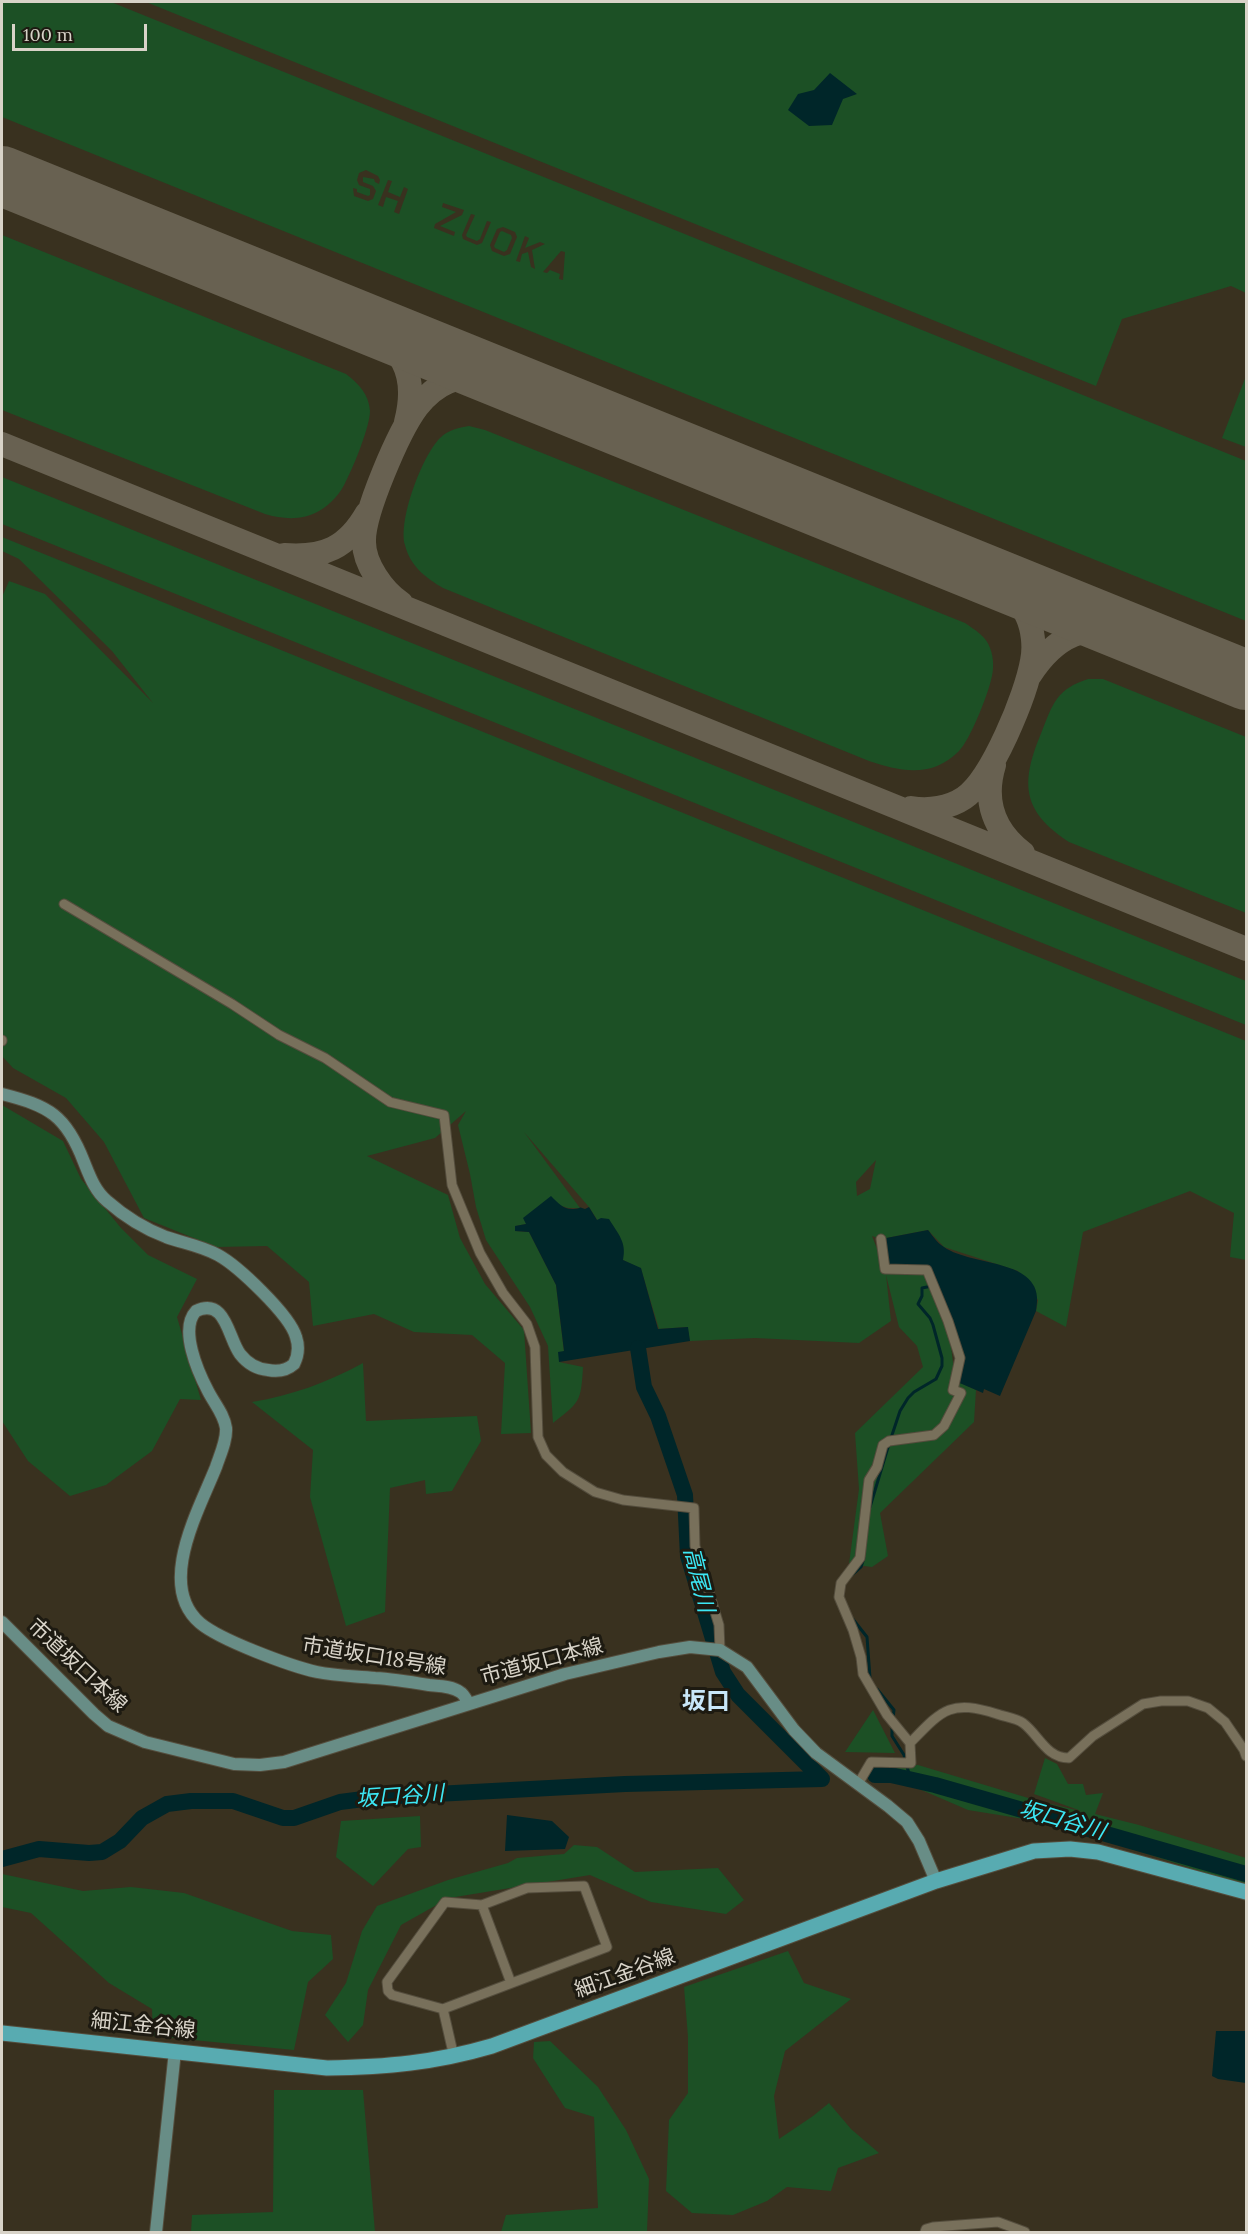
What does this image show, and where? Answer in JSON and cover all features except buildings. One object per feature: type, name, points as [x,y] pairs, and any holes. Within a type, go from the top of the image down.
[{"type":"main road","name":"細江金谷線","points":[[2,2033],[327,2068],[370,2067],[454,2057],[492,2046],[936,1881],[1034,1851],[1070,1849],[1098,1852],[1246,1892]]},
{"type":"street","points":[[64,904],[279,1035],[325,1058],[390,1102],[444,1115],[446,1146],[455,1194],[480,1252],[503,1293],[527,1324],[535,1347],[538,1437],[546,1455],[563,1472],[595,1492],[623,1500],[694,1508],[695,1546],[719,1625],[720,1650]]},
{"type":"street","name":"市道坂口18号線","points":[[2,1094],[33,1103],[54,1114],[74,1137],[91,1180],[105,1200],[152,1231],[206,1249],[229,1262],[280,1311],[297,1337],[298,1350],[294,1364],[282,1370],[260,1369],[249,1363],[239,1353],[226,1323],[215,1309],[196,1311],[189,1322],[194,1359],[208,1392],[220,1412],[226,1430],[220,1458],[191,1531],[181,1566],[182,1596],[192,1614],[199,1622],[220,1636],[304,1669],[327,1674],[448,1687],[460,1692],[468,1703]]},
{"type":"street","points":[[858,1784],[871,1762],[912,1764],[909,1743],[868,1686],[863,1674],[861,1657],[853,1630],[839,1597],[841,1583],[860,1558],[869,1480],[877,1467],[883,1445],[889,1441],[934,1436],[944,1426],[961,1393],[953,1390],[960,1358],[927,1270],[885,1269],[881,1239]]},
{"type":"street","name":"市道坂口本線","points":[[2,1622],[108,1726],[145,1742],[234,1764],[260,1766],[284,1762],[565,1674],[690,1647],[720,1650],[747,1667],[794,1730],[816,1753],[907,1822],[919,1841],[936,1881]]},
{"type":"street","points":[[909,1743],[941,1713],[952,1708],[974,1707],[1022,1722],[1052,1754],[1060,1758],[1069,1758],[1093,1736],[1143,1704],[1188,1701],[1208,1708],[1225,1722],[1246,1756]]},
{"type":"street","points":[[584,1886],[607,1947],[511,1983],[443,2009],[392,1995],[388,1991],[387,1982],[445,1902],[482,1905],[527,1888],[584,1886]]},
{"type":"street","points":[[482,1905],[511,1983]]},
{"type":"street","points":[[443,2009],[454,2057]]},
{"type":"street","points":[[156,2232],[175,2050]]},
{"type":"street","points":[[925,2232],[926,2229],[933,2227],[998,2222],[1025,2232]]},
{"type":"green space","points":[[2,2],[111,2],[1246,461],[1246,621],[2,117]],"holes":[[[366,170],[378,176],[379,184],[374,179],[363,177],[363,182],[373,186],[376,191],[373,199],[368,201],[354,196],[353,188],[357,189],[357,192],[370,195],[370,189],[359,185],[357,180],[359,173]],[[388,180],[392,181],[388,192],[400,197],[404,187],[408,189],[399,214],[394,212],[398,201],[386,197],[383,207],[378,205]],[[443,203],[464,210],[462,215],[440,226],[455,232],[454,236],[434,228],[435,224],[456,212],[442,207]],[[471,214],[475,215],[467,237],[477,241],[487,221],[491,222],[482,243],[477,245],[463,239],[462,235]],[[503,227],[515,232],[517,237],[510,254],[504,256],[492,251],[490,245],[497,229]],[[525,236],[529,238],[525,248],[540,242],[545,244],[532,250],[535,269],[531,267],[528,252],[522,254],[520,262],[516,261]],[[561,251],[565,252],[563,280],[559,279],[560,274],[550,270],[547,273],[543,272]]]},
{"type":"green space","points":[[146,2],[1246,2],[1246,293],[1231,286],[1122,319],[1096,386]]},
{"type":"green space","points":[[502,231],[511,235],[512,238],[504,252],[494,246]]},
{"type":"green space","points":[[2,235],[346,374],[355,381],[368,399],[370,411],[357,456],[338,494],[323,508],[306,516],[285,518],[272,516],[2,410]]},
{"type":"green space","points":[[1246,376],[1246,447],[1222,438]]},
{"type":"green space","points":[[469,426],[485,430],[965,623],[986,640],[993,664],[986,697],[963,745],[949,760],[927,769],[905,770],[869,761],[443,588],[419,571],[407,552],[404,534],[405,520],[419,473],[433,447],[446,433]]},
{"type":"green space","points":[[2,477],[1246,981],[1246,1025],[2,524]]},
{"type":"green space","points":[[2,537],[1246,1041],[1246,1260],[1230,1257],[1234,1213],[1190,1191],[1083,1232],[1066,1327],[1036,1311],[1038,1300],[1018,1271],[944,1247],[928,1230],[881,1239],[872,1236],[885,1269],[929,1276],[948,1321],[955,1380],[976,1390],[974,1422],[880,1513],[888,1556],[872,1567],[849,1564],[859,1489],[855,1433],[923,1367],[917,1346],[899,1327],[886,1275],[891,1321],[859,1343],[755,1338],[690,1341],[687,1327],[659,1329],[641,1269],[623,1260],[589,1207],[524,1132],[580,1208],[562,1206],[526,1224],[516,1226],[515,1231],[529,1232],[556,1285],[564,1352],[559,1362],[583,1367],[580,1395],[574,1405],[553,1423],[548,1346],[530,1307],[486,1240],[476,1207],[458,1125],[466,1111],[435,1138],[367,1156],[448,1195],[460,1238],[485,1284],[524,1330],[531,1433],[501,1434],[505,1363],[472,1335],[414,1332],[374,1314],[313,1326],[309,1282],[267,1246],[216,1247],[144,1218],[104,1142],[66,1098],[13,1068],[2,1056],[2,597],[9,581],[45,594],[153,703],[112,651],[19,559],[2,551]],"holes":[[[876,1160],[870,1189],[857,1196],[856,1182]]]},
{"type":"green space","points":[[1088,679],[1103,679],[1246,737],[1246,913],[1069,842],[1041,818],[1033,806],[1029,793],[1030,765],[1035,749],[1049,712],[1057,698],[1069,687]]},
{"type":"green space","points":[[2,1105],[63,1141],[81,1179],[121,1228],[148,1255],[197,1279],[177,1317],[201,1400],[180,1399],[152,1451],[106,1485],[70,1496],[28,1461],[2,1421]]},
{"type":"green space","points":[[363,1363],[366,1421],[477,1416],[481,1441],[452,1491],[426,1494],[425,1480],[390,1488],[385,1612],[346,1626],[310,1497],[313,1450],[252,1402],[309,1387],[336,1377]]},
{"type":"green space","points":[[873,1710],[895,1753],[845,1752]]},
{"type":"green space","points":[[1045,1758],[1057,1764],[1068,1784],[1083,1784],[1086,1795],[1103,1793],[1095,1814],[1246,1858],[1246,1886],[1089,1835],[1030,1820],[968,1810],[917,1788],[880,1777],[877,1767],[918,1765],[1035,1800],[1084,1812],[1034,1794]]},
{"type":"green space","points":[[420,1816],[421,1847],[408,1849],[373,1886],[336,1857],[341,1821]]},
{"type":"green space","points":[[574,1845],[597,1847],[635,1872],[718,1868],[744,1900],[726,1914],[651,1902],[590,1875],[449,1898],[401,1925],[368,1990],[363,2025],[348,2042],[325,2015],[346,1983],[362,1931],[377,1906],[448,1880],[508,1863],[517,1858],[564,1854]]},
{"type":"green space","points":[[2,1874],[83,1891],[131,1887],[184,1893],[292,1931],[331,1935],[333,1959],[308,1982],[294,2050],[153,2036],[152,2009],[109,1983],[31,1913],[2,1907]]},
{"type":"green space","points":[[788,1951],[804,1983],[851,1999],[785,2051],[774,2096],[779,2139],[829,2103],[851,2129],[879,2153],[838,2168],[831,2191],[787,2187],[767,2201],[733,2215],[692,2213],[666,2191],[669,2120],[688,2093],[688,2037],[684,1987]]},
{"type":"green space","points":[[550,2041],[598,2087],[626,2130],[649,2179],[647,2232],[501,2232],[506,2215],[598,2208],[594,2117],[565,2108],[533,2058],[534,2042]]},
{"type":"green space","points":[[274,2090],[363,2090],[375,2232],[191,2232],[192,2215],[273,2212]]},
{"type":"water","points":[[830,73],[857,94],[843,99],[832,125],[809,126],[788,110],[798,94],[814,90]]},
{"type":"water","points":[[551,1196],[561,1206],[574,1209],[589,1207],[597,1220],[609,1219],[623,1243],[623,1260],[641,1268],[658,1329],[688,1327],[690,1341],[559,1362],[558,1352],[564,1351],[556,1285],[529,1232],[515,1231],[515,1226],[526,1224],[523,1218]]},
{"type":"water","points":[[928,1230],[942,1245],[957,1254],[1020,1273],[1031,1281],[1037,1294],[1036,1311],[1000,1396],[984,1389],[983,1393],[955,1381],[960,1358],[927,1271],[885,1269],[881,1239]]},
{"type":"water","points":[[507,1815],[552,1821],[569,1837],[565,1849],[505,1851]]},
{"type":"water","points":[[1216,2031],[1246,2031],[1246,2083],[1212,2076]]},
{"type":"waterway","points":[[891,1438],[900,1411],[908,1398],[936,1379],[942,1366],[933,1325],[918,1304],[922,1296],[922,1288],[932,1286]]},
{"type":"waterway","name":"高尾川","points":[[638,1348],[644,1387],[658,1416],[685,1495],[688,1556],[723,1672],[738,1695],[822,1779]]},
{"type":"waterway","points":[[870,1507],[889,1444]]},
{"type":"waterway","points":[[851,1576],[861,1567],[864,1558]]},
{"type":"waterway","points":[[852,1618],[867,1637],[870,1678]]},
{"type":"waterway","points":[[877,1689],[894,1710],[893,1718]]},
{"type":"waterway","points":[[892,1724],[892,1736],[904,1755],[909,1774],[978,1797]]},
{"type":"waterway","name":"坂口谷川","points":[[875,1775],[891,1775],[935,1785],[1246,1874]]},
{"type":"waterway","name":"坂口谷川","points":[[2,1859],[39,1849],[102,1852],[120,1841],[142,1818],[167,1804],[191,1801],[233,1801],[283,1818],[294,1818],[340,1802],[379,1797],[625,1784],[822,1779]]},
{"type":"taxiway","points":[[359,321],[386,341],[403,362],[410,388],[406,422]]},
{"type":"taxiway","points":[[401,603],[381,584],[371,568],[364,542],[369,512],[383,473],[401,434],[420,403],[435,389],[448,382],[472,377],[511,383]]},
{"type":"taxiway","points":[[2,444],[1246,949]]},
{"type":"taxiway","points":[[284,555],[311,555],[333,548],[351,535],[367,513]]},
{"type":"taxiway","points":[[911,808],[932,809],[945,806],[964,798],[975,788],[986,773],[1006,735],[1029,676],[1033,656],[1033,638],[1024,609],[1004,588],[986,575]]},
{"type":"taxiway","points":[[1030,675],[1050,650],[1073,635],[1099,630],[1131,633]]},
{"type":"taxiway","points":[[994,765],[990,791],[993,814],[1005,835],[1023,853]]},
{"type":"runway","points":[[2,176],[1246,680]]},
{"type":"district","name":"坂口","points":[[706,1702]]}]
